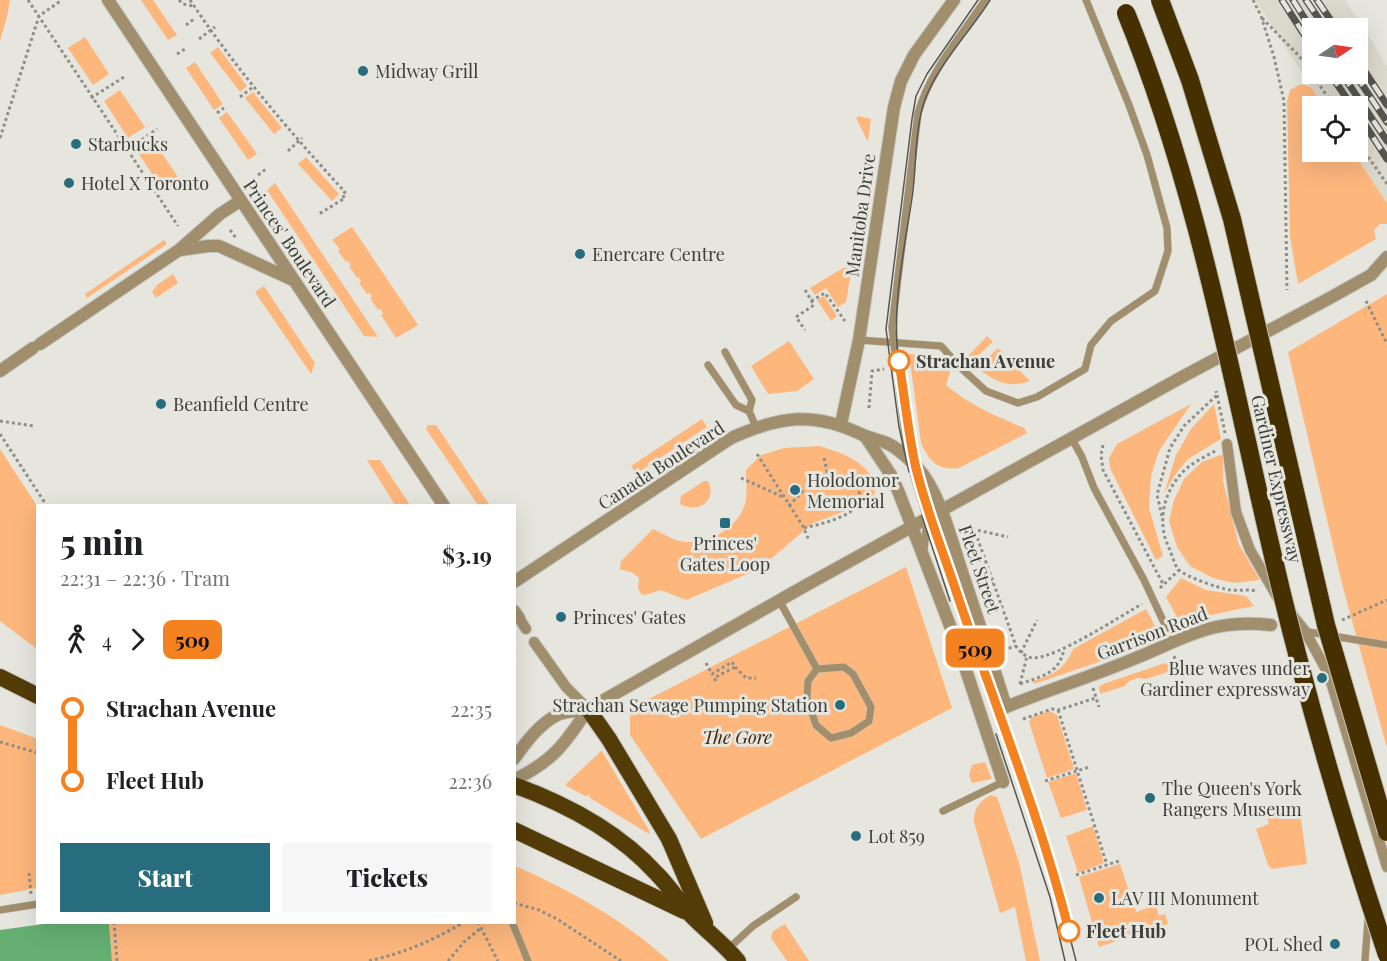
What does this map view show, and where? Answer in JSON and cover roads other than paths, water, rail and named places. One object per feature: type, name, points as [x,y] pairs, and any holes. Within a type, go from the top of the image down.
[{"type":"highway","name":"Gardiner Expressway","points":[[1160,0],[1190,80],[1232,219],[1326,625],[1387,832]]},
{"type":"highway","name":"Gardiner Expressway","points":[[1126,13],[1168,126],[1195,220],[1291,628],[1351,848],[1387,954]]},
{"type":"highway","points":[[0,678],[36,695]]},
{"type":"highway","points":[[588,709],[609,739],[669,839],[708,930]]},
{"type":"highway","points":[[516,786],[541,795],[574,812],[617,839],[657,873],[690,914],[733,955]]},
{"type":"highway","points":[[516,831],[690,914]]},
{"type":"street","name":"Princes' Boulevard","points":[[108,0],[443,504]]},
{"type":"street","name":"Manitoba Drive","points":[[841,424],[860,340],[894,107],[901,81],[914,55],[954,0]]},
{"type":"street","points":[[0,371],[178,250],[220,214],[240,201]]},
{"type":"street","points":[[178,250],[219,246],[293,280]]},
{"type":"street","points":[[1371,275],[1387,257]]},
{"type":"street","points":[[516,756],[542,726],[560,714],[588,709],[779,600],[1371,275],[1387,271]]},
{"type":"street","name":"Canada Boulevard","points":[[516,581],[731,438],[775,421],[812,419],[841,424]]},
{"type":"street","points":[[841,424],[865,436],[887,443],[910,461],[930,484],[941,512]]},
{"type":"street","points":[[865,436],[891,475],[924,557],[1003,782]]},
{"type":"street","points":[[1227,444],[1236,512],[1250,550],[1276,595],[1305,631],[1329,675],[1387,867]]},
{"type":"street","name":"Fleet Street","points":[[941,512],[1006,707]]},
{"type":"street","points":[[517,615],[526,629]]},
{"type":"street","name":"Garrison Road","points":[[1006,707],[1131,660],[1204,629],[1252,623],[1276,626]]},
{"type":"street","points":[[534,642],[567,689],[588,709]]},
{"type":"street","points":[[516,779],[538,769],[565,744],[588,709]]},
{"type":"lane","points":[[924,557],[927,519],[910,461],[904,430],[892,342],[894,296],[918,113],[923,96],[934,74],[985,0]]},
{"type":"lane","points":[[860,340],[941,346],[986,391],[1018,403],[1037,397],[1085,369],[1091,345],[1111,321],[1155,291],[1168,251],[1167,228],[1147,154],[1086,0]]},
{"type":"lane","points":[[724,352],[752,400],[749,411],[756,427]]},
{"type":"lane","points":[[708,365],[736,405],[749,411]]},
{"type":"lane","points":[[1072,439],[1094,488],[1152,598],[1170,643]]},
{"type":"lane","points":[[779,600],[817,669]]},
{"type":"lane","points":[[1276,626],[1368,919],[1365,961]]},
{"type":"lane","name":"Garrison Road","points":[[1276,626],[1387,645]]},
{"type":"lane","points":[[844,667],[853,674],[872,707],[869,721],[851,733],[831,738],[816,725],[807,698],[808,681],[817,669],[844,667]]},
{"type":"lane","points":[[943,811],[1003,782]]},
{"type":"lane","points":[[733,955],[753,926],[796,897]]},
{"type":"lane","points":[[0,910],[34,904]]},
{"type":"lane","points":[[513,924],[528,961]]},
{"type":"tram line","points":[[909,472],[899,427],[886,329],[912,119],[916,96],[927,74],[978,0]]},
{"type":"tram line","points":[[990,0],[939,72],[926,97],[919,121],[896,326],[900,379],[921,481],[952,581],[1052,873],[1076,961]]},
{"type":"tram line","name":"509","points":[[899,361],[915,465],[941,549],[1039,828],[1069,931]]},
{"type":"tram line","points":[[922,516],[950,601]]},
{"type":"tram line","points":[[996,734],[1050,897],[1065,961]]},
{"type":"railway","points":[[1282,0],[1302,31]]},
{"type":"railway","points":[[1293,0],[1304,18]]},
{"type":"railway","points":[[1306,0],[1318,18]]},
{"type":"railway","points":[[1317,0],[1329,18]]},
{"type":"railway","points":[[1368,76],[1387,105]]},
{"type":"railway","points":[[1337,84],[1345,96]]},
{"type":"railway","points":[[1349,84],[1387,141]]},
{"type":"railway","points":[[1362,84],[1387,122]]},
{"type":"railway","points":[[1368,130],[1387,159]]},
{"type":"place","name":"Midway Grill","points":[[363,71]]},
{"type":"place","name":"Starbucks","points":[[76,144]]},
{"type":"place","name":"Hotel X Toronto","points":[[69,183]]},
{"type":"place","name":"Enercare Centre","points":[[580,254]]},
{"type":"place","name":"Strachan Avenue","points":[[899,361]]},
{"type":"place","name":"Beanfield Centre","points":[[161,404]]},
{"type":"place","name":"Holodomor Memorial","points":[[795,490]]},
{"type":"place","name":"Princes' Gates Loop","points":[[725,523]]},
{"type":"place","name":"Princes' Gates","points":[[561,617]]},
{"type":"place","name":"Blue waves under Gardiner expressway","points":[[1322,678]]},
{"type":"place","name":"Strachan Sewage Pumping Station","points":[[840,705]]},
{"type":"place","name":"The Queen's York Rangers Museum","points":[[1150,798]]},
{"type":"place","name":"Lot 859","points":[[856,836]]},
{"type":"place","name":"LAV III Monument","points":[[1099,898]]},
{"type":"place","name":"Fleet Hub","points":[[1069,931]]},
{"type":"place","name":"POL Shed","points":[[1335,944]]},
{"type":"park label","name":"The Gore","points":[[737,737]]}]
